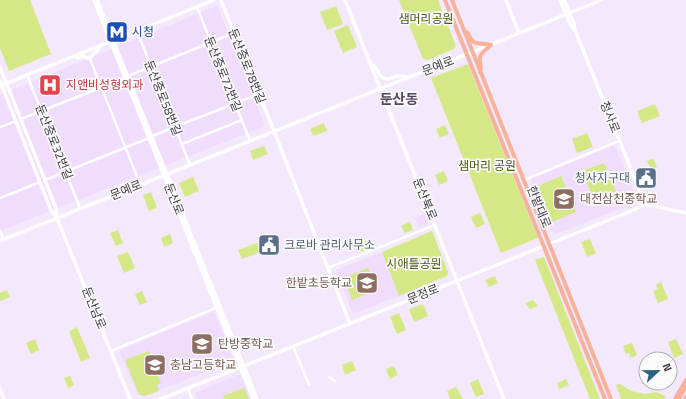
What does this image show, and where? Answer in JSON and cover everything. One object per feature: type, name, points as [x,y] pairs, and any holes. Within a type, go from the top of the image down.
[{"type":"main road","name":"둔산로","points":[[94,0],[112,41]]},
{"type":"main road","name":"둔산로","points":[[97,0],[126,77],[242,367],[253,399]]},
{"type":"main road","points":[[1,84],[7,83],[214,0]]},
{"type":"main road","name":"둔산중로78번길","points":[[221,0],[274,131]]},
{"type":"main road","name":"둔산북로","points":[[345,0],[504,399]]},
{"type":"main road","name":"한밭대로","points":[[445,0],[605,399]]},
{"type":"main road","name":"한밭대로","points":[[452,0],[611,399]]},
{"type":"main road","points":[[506,0],[519,33]]},
{"type":"main road","name":"청사로","points":[[560,0],[568,14]]},
{"type":"main road","name":"청사로","points":[[564,0],[570,24],[574,30],[645,204]]},
{"type":"main road","name":"문예로","points":[[2,240],[602,0]]},
{"type":"main road","points":[[464,31],[468,33],[475,43],[491,44]]},
{"type":"main road","points":[[480,72],[482,67],[479,59],[480,56],[491,44]]},
{"type":"main road","points":[[74,56],[78,58],[83,56],[90,59],[95,51],[98,50],[100,45]]},
{"type":"main road","points":[[370,62],[375,66],[383,78],[389,79],[398,76],[410,77]]},
{"type":"main road","name":"둔산남로","points":[[0,67],[56,208],[57,218]]},
{"type":"main road","name":"둔산남로","points":[[1,84],[51,210],[57,218],[130,399]]},
{"type":"main road","points":[[274,131],[350,324]]},
{"type":"main road","points":[[645,204],[686,213]]},
{"type":"main road","name":"문정로","points":[[162,399],[636,209],[645,204]]},
{"type":"main road","name":"둔산로","points":[[242,367],[257,399]]},
{"type":"main road","points":[[675,399],[686,380]]},
{"type":"main road","points":[[679,399],[686,386]]},
{"type":"main road","points":[[0,389],[4,399]]},
{"type":"street","name":"둔산중로72번길","points":[[197,7],[250,141]]},
{"type":"street","name":"둔산중로58번길","points":[[136,31],[190,164]]},
{"type":"street","points":[[21,119],[234,33]]},
{"type":"street","points":[[90,59],[140,184]]},
{"type":"street","name":"둔산중로32번길","points":[[27,75],[80,208]]},
{"type":"street","points":[[45,180],[259,94]]},
{"type":"street","points":[[182,144],[242,120]]},
{"type":"street","points":[[0,127],[16,121]]},
{"type":"street","points":[[523,180],[619,141]]},
{"type":"street","points":[[0,198],[40,182]]},
{"type":"street","points":[[328,268],[435,225]]},
{"type":"street","points":[[0,231],[2,240]]},
{"type":"street","points":[[111,351],[218,307]]},
{"type":"street","points":[[293,346],[309,385]]},
{"type":"street","points":[[329,377],[336,381]]},
{"type":"street","points":[[188,388],[192,399]]},
{"type":"shaded area","points":[[216,6],[218,7],[264,123],[263,127],[0,231],[0,95]]},
{"type":"shaded area","points":[[613,146],[616,148],[637,199],[636,202],[556,234],[551,231],[531,179]]},
{"type":"shaded area","points":[[425,214],[429,224],[419,228],[414,218]]},
{"type":"shaded area","name":"한밭초등학교","points":[[382,252],[399,296],[353,314],[336,270]]},
{"type":"shaded area","points":[[213,312],[233,358],[231,362],[144,396],[138,395],[119,351]]},
{"type":"shaded area","points":[[241,374],[252,399],[198,399],[195,393]]},
{"type":"green space","points":[[0,0],[30,0],[51,54],[9,71],[0,48]]},
{"type":"green space","name":"샘머리공원","points":[[399,0],[438,0],[456,46],[454,49],[428,60],[423,59]]},
{"type":"green space","points":[[336,6],[343,24],[327,30],[320,12]]},
{"type":"green space","points":[[348,25],[357,47],[343,53],[334,31]]},
{"type":"green space","name":"샘머리 공원","points":[[468,64],[538,238],[501,253],[431,78]]},
{"type":"green space","points":[[655,104],[660,116],[642,123],[637,111]]},
{"type":"green space","points":[[324,123],[327,131],[313,136],[310,129]]},
{"type":"green space","points":[[445,125],[449,134],[440,138],[436,129]]},
{"type":"green space","points":[[587,133],[593,147],[577,153],[572,139]]},
{"type":"green space","points":[[264,146],[268,154],[253,160],[250,151]]},
{"type":"green space","points":[[653,158],[657,167],[651,169],[647,161]]},
{"type":"green space","points":[[604,163],[616,192],[594,201],[582,171]]},
{"type":"green space","points":[[444,171],[448,181],[439,185],[435,175]]},
{"type":"green space","points":[[561,176],[576,212],[552,222],[538,186]]},
{"type":"green space","points":[[193,177],[199,191],[185,197],[179,183]]},
{"type":"green space","points":[[151,192],[157,208],[149,211],[143,195]]},
{"type":"green space","points":[[480,213],[485,224],[476,228],[471,217]]},
{"type":"green space","points":[[410,222],[413,230],[405,233],[401,226]]},
{"type":"green space","points":[[118,230],[123,243],[116,246],[110,233]]},
{"type":"green space","name":"시애틀공원","points":[[432,231],[448,272],[447,276],[399,296],[382,252]]},
{"type":"green space","points":[[170,234],[173,243],[164,247],[161,238]]},
{"type":"green space","points":[[371,239],[374,246],[361,252],[358,244]]},
{"type":"green space","points":[[590,239],[596,253],[587,257],[581,242]]},
{"type":"green space","points":[[257,243],[261,252],[242,259],[238,250]]},
{"type":"green space","points":[[128,252],[135,268],[124,273],[117,256]]},
{"type":"green space","points":[[544,257],[600,399],[590,399],[535,260]]},
{"type":"green space","points":[[368,268],[377,290],[352,300],[344,278]]},
{"type":"green space","points":[[495,276],[498,283],[489,287],[485,280]]},
{"type":"green space","points":[[661,282],[668,299],[658,303],[653,291],[658,289],[656,285]]},
{"type":"green space","points":[[7,290],[10,297],[0,301],[0,293]]},
{"type":"green space","points":[[142,291],[147,302],[140,305],[135,294]]},
{"type":"green space","points":[[533,300],[538,306],[530,309],[525,303]]},
{"type":"green space","points":[[423,304],[428,316],[414,322],[409,309]]},
{"type":"green space","points":[[399,313],[406,330],[397,334],[390,317]]},
{"type":"green space","points":[[77,327],[90,358],[81,362],[69,331]]},
{"type":"green space","points":[[35,339],[39,350],[31,354],[26,343]]},
{"type":"green space","points":[[676,339],[683,354],[678,356],[678,351],[671,351],[668,342]]},
{"type":"green space","points":[[632,343],[637,355],[630,358],[629,353],[626,354],[623,346]]},
{"type":"green space","points":[[149,351],[161,383],[157,385],[159,391],[144,396],[139,394],[125,360]]},
{"type":"green space","points":[[352,361],[356,370],[345,375],[342,365]]},
{"type":"green space","points":[[394,366],[398,375],[390,379],[386,369]]},
{"type":"green space","points":[[70,376],[74,385],[68,388],[64,378]]},
{"type":"green space","points":[[478,379],[484,394],[476,397],[470,383]]},
{"type":"green space","points":[[566,379],[569,385],[559,389],[557,383]]},
{"type":"green space","points":[[620,384],[631,391],[645,394],[656,392],[666,396],[664,399],[621,399],[616,385]]},
{"type":"green space","points":[[456,387],[463,399],[450,399],[447,391]]},
{"type":"green space","points":[[244,388],[249,399],[224,399],[223,396]]},
{"type":"place","name":"시청","points":[[117,32]]},
{"type":"place","name":"지앤비성형외과","points":[[50,85]]},
{"type":"place","name":"청사지구대","points":[[646,178]]},
{"type":"place","name":"대전삼천중학교","points":[[564,199]]},
{"type":"place","name":"크로바 관리사무소","points":[[269,245]]},
{"type":"place","name":"한밭초등학교","points":[[367,283]]},
{"type":"place","name":"탄방중학교","points":[[202,344]]},
{"type":"place","name":"충남고등학교","points":[[155,365]]},
{"type":"district","name":"둔산동","points":[[399,99]]}]
